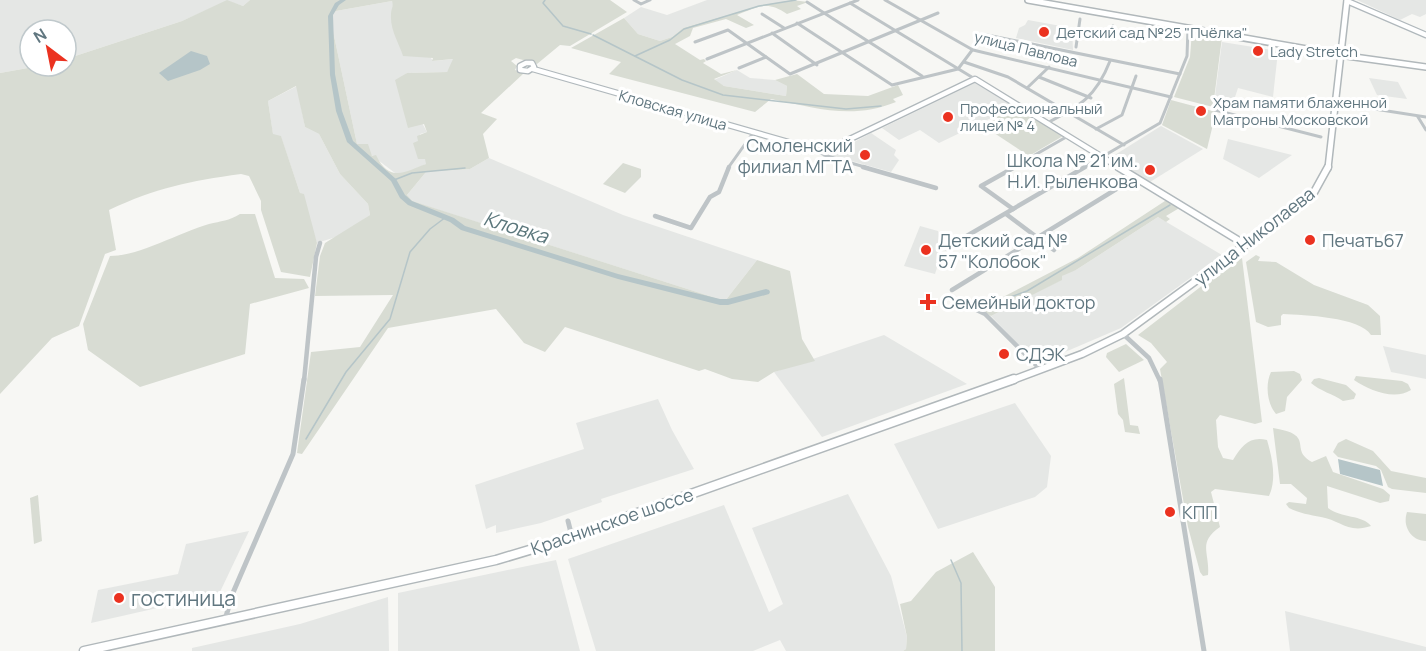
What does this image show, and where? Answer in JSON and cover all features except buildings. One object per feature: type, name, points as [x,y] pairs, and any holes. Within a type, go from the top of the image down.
[{"type":"main road","points":[[1028,0],[1340,55],[1426,67]]},
{"type":"main road","name":"улица Николаева","points":[[1123,334],[1312,196],[1321,184],[1329,166],[1345,0]]},
{"type":"main road","name":"Краснинское шоссе","points":[[84,651],[496,560],[572,537],[1082,354],[1123,334]]},
{"type":"street","points":[[634,0],[641,4],[650,0]]},
{"type":"street","points":[[707,58],[858,0]]},
{"type":"street","name":"улица Павлова","points":[[885,0],[974,50],[1171,97]]},
{"type":"street","points":[[1345,0],[1426,35]]},
{"type":"street","points":[[807,2],[922,76]]},
{"type":"street","points":[[850,3],[1246,245]]},
{"type":"street","points":[[695,42],[728,30],[790,74],[817,65],[938,13]]},
{"type":"street","points":[[762,14],[784,28]]},
{"type":"street","points":[[1076,47],[1080,19]]},
{"type":"street","points":[[797,23],[892,85],[958,69],[982,37],[987,35],[1180,74]]},
{"type":"street","points":[[1112,31],[1113,26]]},
{"type":"street","points":[[946,248],[1160,123],[1187,57],[1188,28]]},
{"type":"street","points":[[772,33],[817,65]]},
{"type":"street","points":[[739,68],[766,57]]},
{"type":"street","points":[[1047,123],[1091,98],[1104,80],[1110,61]]},
{"type":"street","points":[[964,62],[999,72],[1124,145]]},
{"type":"street","points":[[1027,88],[1049,67]]},
{"type":"street","name":"Кловская улица","points":[[533,69],[822,152]]},
{"type":"street","points":[[1096,129],[1122,115],[1136,76]]},
{"type":"street","points":[[1039,77],[1091,98]]},
{"type":"street","points":[[936,188],[824,155],[822,152],[975,79]]},
{"type":"street","points":[[1336,103],[1426,117]]},
{"type":"street","points":[[1216,110],[1321,136]]},
{"type":"street","points":[[1418,117],[1426,130]]},
{"type":"street","points":[[655,216],[691,228],[710,197],[718,192],[724,173],[753,133]]},
{"type":"street","points":[[1013,209],[981,186],[1068,136]]},
{"type":"street","points":[[952,290],[1136,177]]},
{"type":"street","points":[[1006,214],[1054,250]]},
{"type":"street","points":[[225,620],[232,596],[293,454],[307,358],[316,257],[320,243]]},
{"type":"street","points":[[947,296],[985,314],[1040,369]]},
{"type":"street","points":[[1123,334],[1149,358],[1160,378],[1204,651]]},
{"type":"street","points":[[568,520],[572,537]]},
{"type":"shaded area","points":[[0,0],[250,0],[243,6],[227,1],[182,21],[78,55],[78,18],[18,18],[18,70],[0,73]]},
{"type":"shaded area","points":[[227,0],[243,6],[250,0],[610,0],[627,12],[570,46],[560,45],[537,64],[516,58],[511,61],[517,66],[515,70],[524,73],[481,113],[497,119],[483,134],[489,158],[470,169],[426,172],[407,195],[412,201],[725,301],[757,260],[790,271],[802,339],[815,361],[774,372],[758,382],[732,379],[705,369],[699,371],[565,327],[545,352],[524,343],[496,309],[388,328],[302,454],[297,453],[311,352],[360,347],[393,295],[315,296],[320,256],[325,243],[370,215],[368,204],[340,174],[319,134],[305,127],[296,86],[268,101],[273,134],[281,136],[300,193],[304,194],[317,243],[310,277],[281,272],[261,210],[261,201],[249,176],[241,174],[205,179],[142,196],[109,210],[116,250],[105,254],[79,326],[52,338],[0,394],[0,73],[18,70],[18,78],[78,78],[78,55],[182,21]],"holes":[[[392,1],[392,26],[403,56],[433,58],[432,61],[453,59],[447,72],[407,73],[395,80],[408,128],[424,124],[427,132],[417,136],[418,141],[413,143],[418,159],[425,159],[426,164],[400,173],[387,170],[376,155],[372,156],[368,144],[357,144],[330,17],[336,11]]]},
{"type":"shaded area","points":[[707,0],[792,0],[761,5],[683,28],[672,37],[660,41],[638,34],[624,18],[641,7],[667,15]]},
{"type":"shaded area","points":[[792,0],[808,2],[797,6],[801,9],[787,14],[774,7],[757,7],[737,15],[754,25],[746,28],[726,19],[693,28],[690,36],[675,44],[700,60],[704,59],[706,61],[703,63],[721,74],[737,70],[714,79],[724,86],[786,96],[787,86],[775,80],[797,74],[824,94],[868,96],[898,85],[903,95],[893,99],[896,102],[880,107],[849,111],[819,109],[771,99],[755,112],[609,74],[621,62],[571,48],[624,18],[638,34],[660,41],[672,37],[683,28],[761,5]]},
{"type":"shaded area","points":[[1357,0],[1426,0],[1426,14],[1420,17],[1412,14],[1400,20]]},
{"type":"shaded area","points":[[392,1],[433,61],[454,59],[447,72],[407,73],[398,80],[427,132],[420,134],[418,159],[426,159],[426,164],[404,174],[395,173],[357,144],[330,17],[336,11]]},
{"type":"shaded area","name":"Детский сад №25 \"Пчёлка\"","points":[[1028,20],[1072,28],[1073,50],[1016,38],[1019,28]]},
{"type":"shaded area","points":[[1192,31],[1222,37],[1213,107],[1174,97],[1190,57]]},
{"type":"shaded area","points":[[1222,42],[1278,51],[1273,97],[1238,88],[1234,100],[1215,96]]},
{"type":"shaded area","points":[[191,51],[207,56],[210,64],[200,70],[168,81],[159,73]]},
{"type":"shaded area","points":[[737,70],[750,78],[775,80],[787,86],[786,96],[724,86],[714,80]]},
{"type":"shaded area","points":[[1369,78],[1398,82],[1407,99],[1377,95]]},
{"type":"shaded area","name":"Профессиональный лицей № 4","points":[[975,83],[1014,107],[939,143],[920,130],[899,140],[882,128]]},
{"type":"shaded area","points":[[297,86],[305,127],[319,134],[340,174],[368,204],[370,215],[339,236],[317,243],[281,137],[273,135],[268,101]]},
{"type":"shaded area","points":[[1171,100],[1216,112],[1207,149],[1162,125]]},
{"type":"shaded area","points":[[1015,107],[1063,136],[1029,156],[982,125]]},
{"type":"shaded area","name":"Школа № 21 им. Н.И. Рыленкова","points":[[1161,126],[1203,149],[1150,182],[1110,158]]},
{"type":"shaded area","points":[[871,133],[896,150],[894,155],[899,160],[891,172],[830,155]]},
{"type":"shaded area","points":[[1228,139],[1292,155],[1259,178],[1223,159]]},
{"type":"shaded area","points":[[489,158],[623,215],[757,260],[725,301],[411,201],[407,195],[426,172],[470,169]]},
{"type":"shaded area","points":[[623,163],[641,169],[641,177],[625,193],[603,184]]},
{"type":"shaded area","points":[[1168,199],[1181,207],[1166,216],[1170,219],[1166,222],[1158,217],[1076,270],[1062,276],[1062,280],[991,316],[980,309],[1078,258]]},
{"type":"shaded area","points":[[240,214],[255,214],[275,278],[304,279],[309,288],[250,304],[245,354],[140,387],[88,350],[83,324],[110,256],[134,252]]},
{"type":"shaded area","points":[[1158,217],[1222,255],[1121,328],[1037,364],[991,316],[1061,280],[1062,276],[1069,271],[1076,270]]},
{"type":"shaded area","name":"Детский сад № 57 \"Колобок\"","points":[[920,226],[938,231],[943,248],[935,274],[904,266]]},
{"type":"shaded area","points":[[1256,255],[1260,257],[1258,261],[1276,262],[1314,285],[1368,305],[1380,316],[1381,335],[1371,335],[1356,324],[1317,316],[1283,314],[1281,325],[1268,327],[1256,322],[1246,262]]},
{"type":"shaded area","points":[[1238,258],[1242,258],[1262,422],[1255,424],[1220,415],[1216,420],[1218,447],[1223,458],[1233,460],[1247,443],[1255,439],[1267,440],[1272,461],[1273,482],[1269,496],[1215,489],[1211,492],[1220,527],[1207,543],[1208,575],[1203,576],[1188,527],[1160,369],[1167,362],[1151,343],[1138,335]]},
{"type":"shaded area","points":[[884,335],[967,384],[822,437],[774,372]]},
{"type":"shaded area","points":[[1126,344],[1144,360],[1119,372],[1106,357],[1107,353]]},
{"type":"shaded area","points":[[1383,346],[1426,355],[1426,379],[1391,372]]},
{"type":"shaded area","points":[[1294,371],[1300,374],[1302,380],[1287,397],[1285,411],[1276,414],[1268,394],[1271,372]]},
{"type":"shaded area","points":[[1356,376],[1402,381],[1408,384],[1411,390],[1397,394],[1382,393],[1354,380]]},
{"type":"shaded area","points":[[1124,378],[1130,425],[1138,426],[1140,434],[1125,432],[1123,420],[1118,414],[1114,384]]},
{"type":"shaded area","points":[[1319,378],[1346,385],[1356,394],[1354,399],[1343,401],[1311,383],[1314,379]]},
{"type":"shaded area","points":[[658,399],[694,469],[601,499],[602,502],[541,523],[496,533],[496,525],[486,529],[475,485],[584,449],[576,423]]},
{"type":"shaded area","points":[[1015,403],[1051,456],[1047,487],[1035,497],[938,529],[894,444]]},
{"type":"shaded area","points":[[1273,428],[1294,434],[1298,438],[1305,457],[1312,462],[1326,456],[1333,472],[1383,489],[1390,495],[1389,501],[1380,503],[1327,486],[1328,508],[1363,520],[1371,526],[1350,527],[1289,508],[1286,504],[1289,502],[1306,504],[1307,498],[1291,484],[1280,484]]},
{"type":"shaded area","points":[[1346,439],[1373,451],[1391,471],[1426,478],[1426,493],[1392,489],[1388,487],[1381,470],[1376,466],[1338,457],[1333,452],[1338,443]]},
{"type":"shaded area","points":[[1338,459],[1380,470],[1383,486],[1340,474]]},
{"type":"shaded area","points":[[848,494],[891,576],[907,637],[906,649],[903,651],[786,651],[780,640],[753,651],[596,651],[568,559],[724,505],[769,612],[783,604],[752,528]]},
{"type":"shaded area","points":[[38,495],[42,541],[34,544],[30,498]]},
{"type":"shaded area","points":[[1407,512],[1426,514],[1426,541],[1412,536],[1409,532],[1406,522]]},
{"type":"shaded area","points":[[249,531],[219,594],[91,623],[98,590],[178,574],[186,544]]},
{"type":"shaded area","points":[[973,552],[995,587],[995,651],[903,651],[906,649],[907,637],[900,604],[911,601],[936,572]]},
{"type":"shaded area","points":[[556,560],[580,651],[398,651],[398,593]]},
{"type":"shaded area","points":[[388,597],[389,651],[192,651],[192,648],[300,624]]},
{"type":"shaded area","points":[[1285,611],[1426,647],[1426,651],[1290,651]]},
{"type":"waterway","name":"Кловка","points":[[332,14],[337,4],[344,0]]},
{"type":"waterway","points":[[545,0],[543,3],[563,26],[591,34]]},
{"type":"waterway","points":[[635,56],[670,40],[684,29],[759,6],[796,0]]},
{"type":"waterway","name":"Кловка","points":[[331,16],[333,74]]},
{"type":"waterway","points":[[593,35],[682,80],[723,95],[846,109],[881,106]]},
{"type":"waterway","name":"Кловка","points":[[333,75],[339,111],[350,142],[394,180],[402,196],[410,203],[452,220],[463,228],[618,276],[720,302],[766,292]]},
{"type":"waterway","points":[[394,180],[412,173],[465,168]]},
{"type":"waterway","points":[[988,310],[997,302],[1027,291],[1170,205]]},
{"type":"waterway","points":[[306,439],[346,372],[390,319],[410,252],[430,229],[446,217]]},
{"type":"waterway","points":[[951,560],[961,583],[962,651]]},
{"type":"place","name":"Детский сад №25 \"Пчёлка\"","points":[[1044,32]]},
{"type":"place","name":"Lady Stretch","points":[[1258,51]]},
{"type":"place","name":"Храм памяти блаженной Матроны Московской","points":[[1201,111]]},
{"type":"place","name":"Профессиональный лицей № 4","points":[[948,117]]},
{"type":"place","name":"Смоленский филиал МГТА","points":[[865,155]]},
{"type":"place","name":"Школа № 21 им. Н.И. Рыленкова","points":[[1150,170]]},
{"type":"place","name":"Печать67","points":[[1310,240]]},
{"type":"place","name":"Детский сад № 57 \"Колобок\"","points":[[926,250]]},
{"type":"place","name":"Семейный доктор","points":[[928,302]]},
{"type":"place","name":"СДЭК","points":[[1004,354]]},
{"type":"place","name":"КПП","points":[[1170,512]]},
{"type":"place","name":"гостиница","points":[[119,598]]}]
